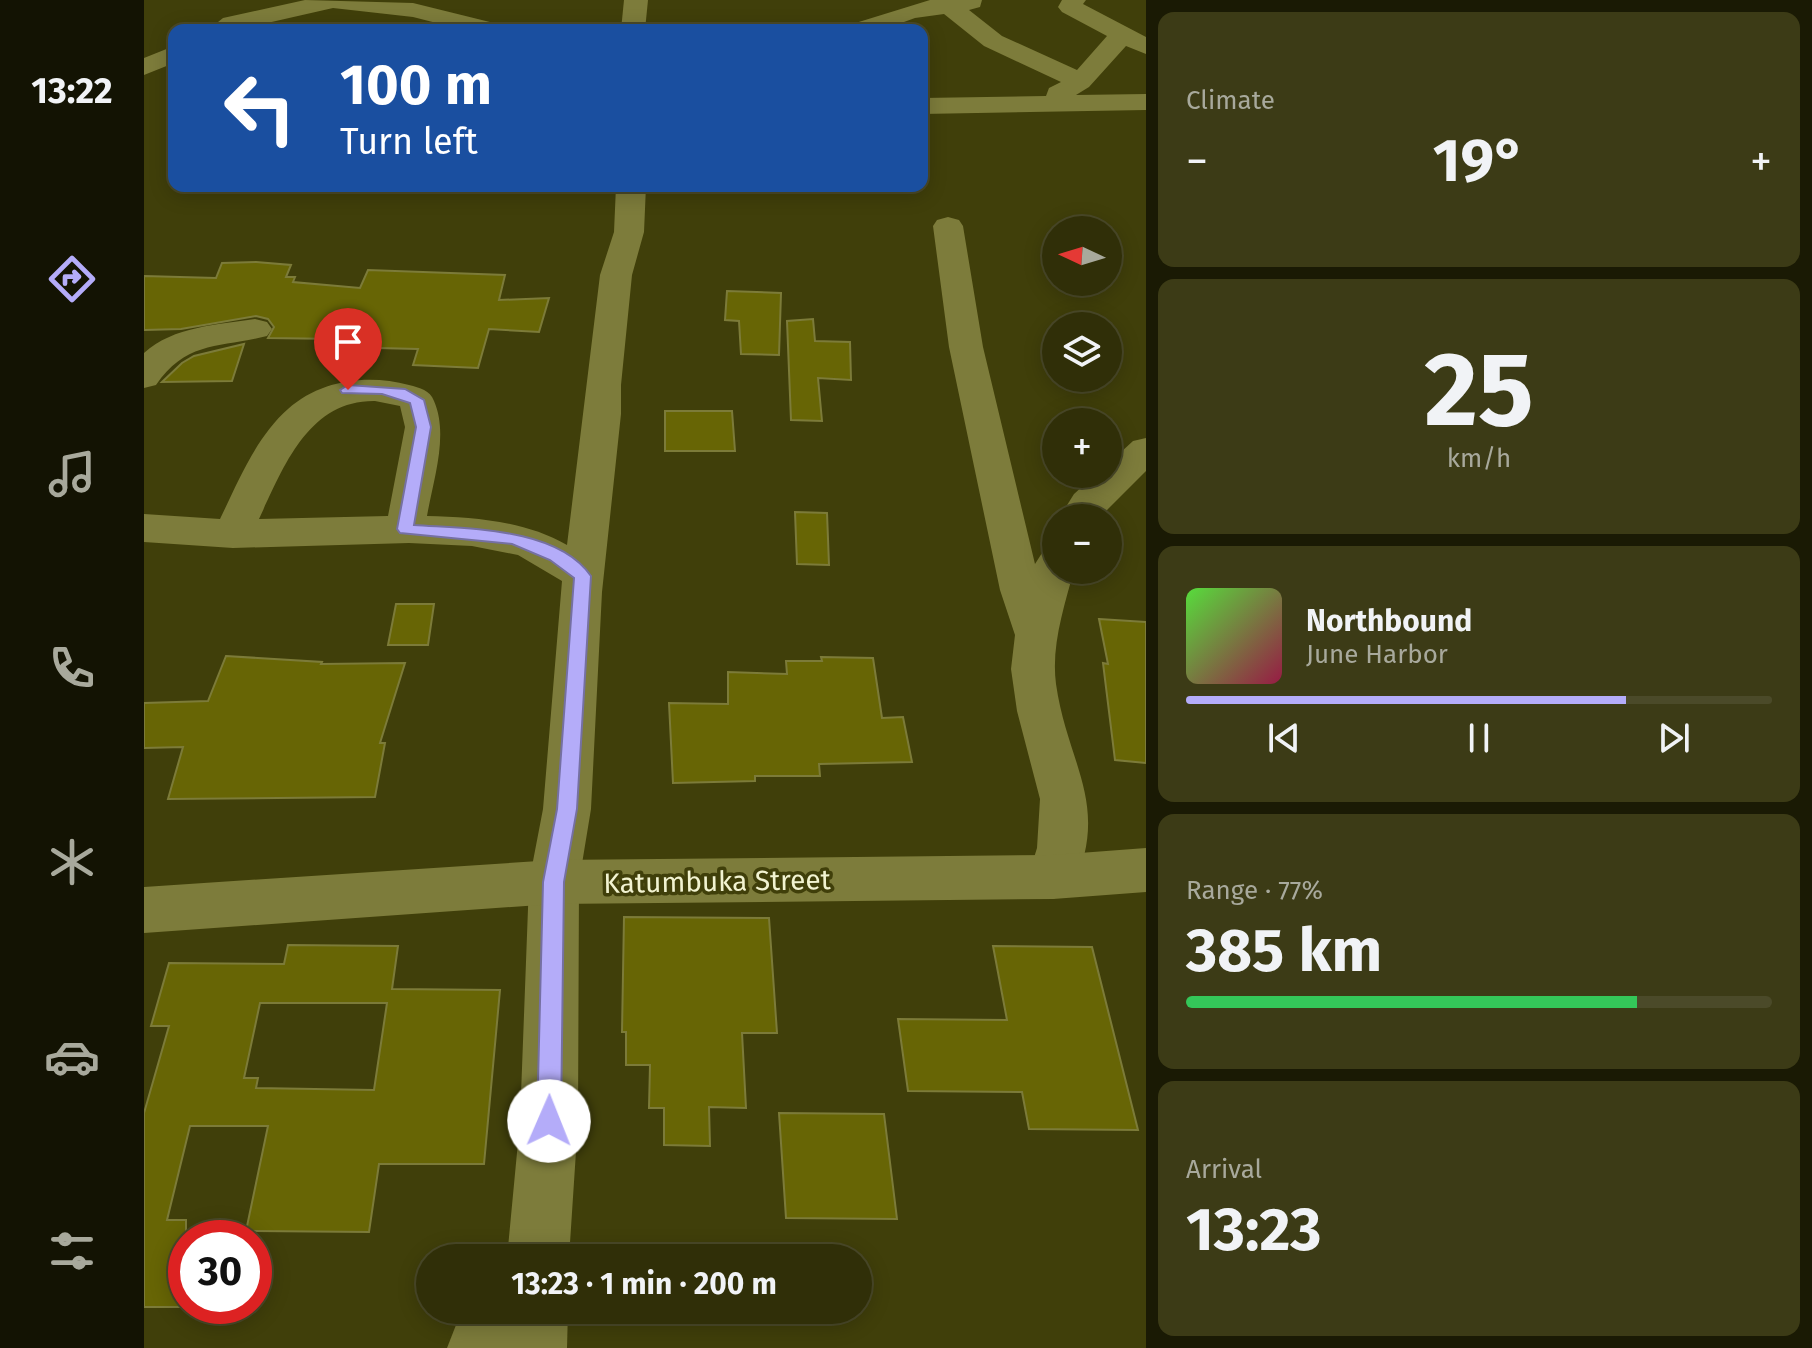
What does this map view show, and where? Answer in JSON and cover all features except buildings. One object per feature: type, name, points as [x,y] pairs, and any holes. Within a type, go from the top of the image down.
[{"type":"street","points":[[634,24],[636,0]]},
{"type":"street","points":[[876,24],[945,3],[985,0]]},
{"type":"street","points":[[230,24],[333,1],[413,10],[469,24]]},
{"type":"street","points":[[1068,2],[1146,47]]},
{"type":"street","points":[[945,3],[993,41],[1069,54],[1089,72]]},
{"type":"street","points":[[1028,107],[1072,89],[1122,35]]},
{"type":"street","points":[[144,67],[168,57]]},
{"type":"street","points":[[928,106],[1028,107],[1146,102]]},
{"type":"street","points":[[539,1244],[549,1121],[554,882],[567,809],[583,576],[603,414],[603,385],[616,275],[629,232],[631,192]]},
{"type":"street","points":[[948,226],[966,347],[1021,590],[1037,637]]},
{"type":"street","points":[[144,377],[154,360],[170,348],[255,329]]},
{"type":"street","points":[[233,534],[273,453],[301,412],[321,399],[348,390],[382,390],[405,394],[416,400],[423,427],[405,529]]},
{"type":"street","points":[[1087,504],[1146,450]]},
{"type":"street","points":[[144,528],[233,534],[405,529],[514,539],[556,556],[583,576]]},
{"type":"street","points":[[1051,584],[1037,637],[1034,682],[1060,770],[1067,813],[1065,846],[1053,877]]},
{"type":"street","name":"Katumbuka Street","points":[[144,910],[554,882],[1053,877],[1146,870]]},
{"type":"street","points":[[479,1348],[500,1324]]},
{"type":"street","points":[[535,1348],[536,1324]]},
{"type":"route","points":[[348,390],[405,394],[416,400],[421,412],[423,427],[405,529],[514,539],[556,556],[583,576],[567,809],[554,882],[549,1121]]}]
